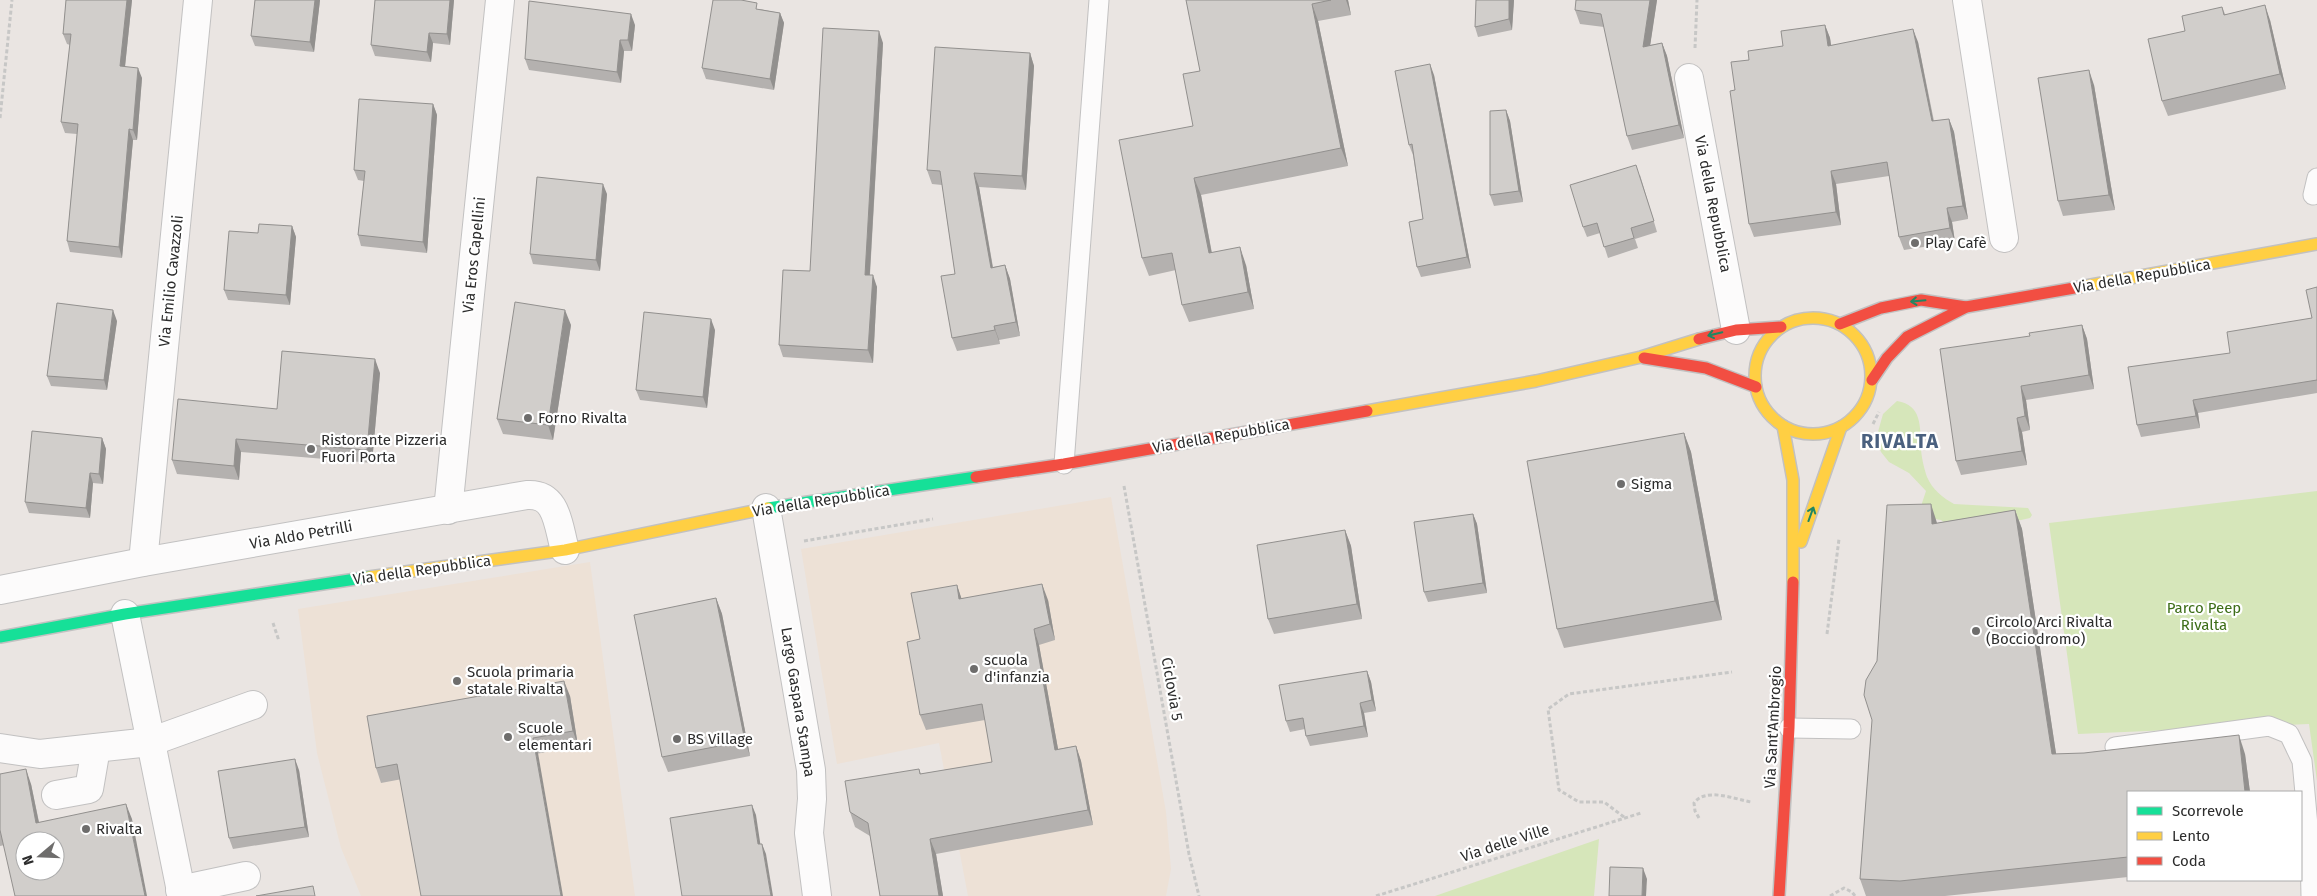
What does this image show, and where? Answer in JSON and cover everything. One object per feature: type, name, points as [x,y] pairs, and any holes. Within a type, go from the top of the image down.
[{"type":"main road","name":"Via della Repubblica","points":[[1783,426],[1802,433],[1822,434],[1841,427],[1853,419],[1862,407],[1872,380],[1887,358],[1907,337],[1966,307],[2317,244]]},
{"type":"main road","name":"Via della Repubblica","points":[[1840,324],[1881,308],[1921,300],[1966,307]]},
{"type":"main road","name":"Via della Repubblica","points":[[1640,357],[1706,368],[1756,387],[1755,370],[1759,353],[1768,338],[1781,327],[1794,320],[1810,317],[1825,318],[1840,324],[1853,333],[1864,347],[1870,363],[1872,380]]},
{"type":"main road","name":"Via della Repubblica","points":[[0,638],[125,614],[283,589],[565,550],[766,508],[1064,464],[1536,381],[1640,357],[1693,340],[1736,330],[1781,327]]},
{"type":"main road","points":[[1756,387],[1761,403],[1770,416],[1783,426]]},
{"type":"main road","name":"Via Sant'Ambrogio","points":[[1779,896],[1789,728],[1794,560],[1793,480],[1783,426]]},
{"type":"main road","name":"Via Sant'Ambrogio","points":[[1794,560],[1841,427]]},
{"type":"street","name":"Via Emilio Cavazzoli","points":[[143,562],[198,0]]},
{"type":"street","name":"Via Eros Capellini","points":[[448,510],[500,0]]},
{"type":"street","points":[[1967,0],[2004,238]]},
{"type":"street","name":"Via della Repubblica","points":[[1690,78],[1736,330]]},
{"type":"street","name":"Via Aldo Petrilli","points":[[0,590],[143,562],[538,494],[552,504],[565,550]]},
{"type":"street","name":"Largo Gaspara Stampa","points":[[766,508],[811,770],[812,799],[809,833],[817,896]]},
{"type":"street","points":[[125,614],[181,893],[246,876]]},
{"type":"street","points":[[0,748],[40,754],[150,742],[253,705]]},
{"type":"street","points":[[56,795],[89,788],[96,748]]},
{"type":"lane","points":[[1064,464],[1099,0]]},
{"type":"lane","points":[[2115,747],[2269,726],[2289,734],[2302,761],[2310,847],[2312,896]]},
{"type":"lane","points":[[1789,728],[1850,729]]},
{"type":"path","points":[[0,118],[12,0]]},
{"type":"path","points":[[1690,78],[1695,56],[1697,0]]},
{"type":"path","name":"Ciclovia 5","points":[[1125,486],[1189,854],[1200,896]]},
{"type":"path","points":[[1624,817],[1604,802],[1578,802],[1559,790],[1548,709],[1569,694],[1732,672]]},
{"type":"path","points":[[1699,818],[1695,811],[1694,803],[1699,796],[1708,794],[1752,802]]},
{"type":"path","name":"Via delle Ville","points":[[1376,896],[1641,813]]},
{"type":"path","points":[[1830,896],[1839,889],[1844,888],[1855,896]]},
{"type":"shaded area","points":[[1111,497],[1166,812],[1171,869],[1166,896],[968,896],[939,743],[837,764],[801,549]]},
{"type":"shaded area","name":"Scuola primaria statale Rivalta","points":[[590,562],[635,896],[361,896],[341,848],[317,753],[298,609]]},
{"type":"green space","points":[[1897,401],[1911,407],[1918,418],[1925,470],[1929,481],[1938,493],[1954,504],[2028,508],[2032,515],[2030,518],[1958,534],[1941,520],[1923,517],[1922,503],[1926,491],[1909,473],[1889,462],[1881,452],[1876,439],[1883,414]]},
{"type":"green space","name":"Parco Peep Rivalta","points":[[2317,491],[2317,781],[2309,724],[2078,734],[2049,523]]},
{"type":"green space","points":[[1599,839],[1594,896],[1435,896]]},
{"type":"building","points":[[66,0],[127,0],[120,66],[138,68],[133,130],[129,129],[119,247],[67,241],[78,124],[61,122],[71,34],[63,34]]},
{"type":"building","points":[[255,0],[315,0],[310,42],[251,36]]},
{"type":"building","points":[[375,0],[450,0],[447,34],[429,33],[427,52],[371,45]]},
{"type":"building","points":[[713,0],[741,0],[757,3],[756,9],[780,13],[770,79],[702,68]]},
{"type":"building","points":[[1186,0],[1331,0],[1312,4],[1341,148],[1194,178],[1209,253],[1240,247],[1248,292],[1182,305],[1172,253],[1142,258],[1119,140],[1193,126],[1183,74],[1200,71]]},
{"type":"building","points":[[1476,0],[1509,0],[1509,19],[1475,27]]},
{"type":"building","points":[[1576,0],[1650,0],[1643,47],[1662,43],[1679,125],[1627,136],[1601,14],[1575,10]]},
{"type":"building","points":[[529,1],[631,14],[628,40],[620,40],[617,72],[525,59]]},
{"type":"building","points":[[2265,5],[2280,74],[2162,101],[2148,39],[2185,31],[2182,16],[2222,7],[2224,15]]},
{"type":"building","points":[[1825,25],[1828,46],[1913,29],[1932,121],[1949,119],[1963,206],[1947,208],[1950,228],[1899,237],[1887,162],[1831,171],[1836,212],[1749,224],[1730,91],[1735,90],[1731,62],[1749,60],[1748,51],[1783,46],[1781,31]]},
{"type":"building","points":[[823,28],[879,31],[865,275],[873,275],[868,350],[779,345],[783,270],[810,271]]},
{"type":"building","points":[[935,47],[1030,53],[1022,176],[974,173],[991,268],[1005,265],[1016,322],[994,326],[995,330],[952,338],[941,276],[955,274],[940,171],[927,170]]},
{"type":"building","points":[[1430,64],[1467,257],[1417,267],[1409,222],[1423,219],[1412,144],[1409,145],[1395,71]]},
{"type":"building","points":[[2089,70],[2109,195],[2058,201],[2038,78]]},
{"type":"building","points":[[359,99],[433,104],[423,242],[358,235],[365,171],[354,170]]},
{"type":"building","points":[[1506,110],[1519,191],[1490,195],[1490,111]]},
{"type":"building","points":[[1636,165],[1654,221],[1631,228],[1634,238],[1604,247],[1597,223],[1583,227],[1570,185]]},
{"type":"building","points":[[537,177],[603,184],[596,260],[530,254]]},
{"type":"building","points":[[259,224],[292,226],[286,295],[224,290],[229,231],[258,233]]},
{"type":"building","points":[[2317,287],[2317,380],[2193,400],[2196,416],[2137,425],[2128,367],[2230,353],[2227,332],[2312,318],[2306,290]]},
{"type":"building","points":[[515,302],[565,310],[548,425],[497,419]]},
{"type":"building","points":[[57,303],[113,310],[104,380],[47,376]]},
{"type":"building","points":[[644,312],[711,319],[703,397],[636,390]]},
{"type":"building","points":[[2082,325],[2089,375],[2021,386],[2025,416],[2017,418],[2022,451],[1956,461],[1940,349],[2030,336],[2029,333]]},
{"type":"building","points":[[282,351],[375,359],[367,450],[236,439],[234,466],[172,460],[178,399],[277,409]]},
{"type":"building","points":[[32,431],[102,438],[99,474],[90,473],[86,508],[25,502]]},
{"type":"building","points":[[1684,433],[1715,601],[1557,629],[1527,461]]},
{"type":"building","points":[[1931,504],[1932,524],[2015,510],[2052,754],[2084,753],[2239,735],[2245,791],[2127,791],[2127,857],[1900,881],[1860,879],[1872,720],[1864,695],[1866,680],[1877,661],[1887,505]]},
{"type":"building","points":[[1473,514],[1483,583],[1424,592],[1414,522]]},
{"type":"building","points":[[1345,530],[1357,604],[1268,619],[1257,545]]},
{"type":"building","points":[[1042,584],[1050,624],[1034,629],[1055,750],[1076,746],[1088,810],[930,839],[939,896],[880,896],[868,823],[850,812],[845,781],[919,769],[920,774],[992,762],[982,704],[920,715],[907,642],[920,639],[911,593],[957,585],[959,599]]},
{"type":"building","points":[[716,598],[745,741],[662,757],[634,615]]},
{"type":"building","points":[[1367,671],[1372,700],[1360,703],[1364,726],[1306,736],[1303,718],[1286,721],[1279,685]]},
{"type":"building","points":[[564,681],[573,731],[533,738],[561,896],[421,896],[397,764],[376,768],[367,716]]},
{"type":"building","points":[[295,759],[305,827],[229,838],[218,771]]},
{"type":"building","points":[[26,769],[36,823],[126,804],[145,896],[15,896],[0,830],[0,774]]},
{"type":"building","points":[[752,805],[758,844],[762,844],[771,896],[682,896],[670,818]]},
{"type":"building","points":[[1610,867],[1643,868],[1642,896],[1609,896]]},
{"type":"building","points":[[313,886],[315,896],[256,896]]},
{"type":"traffic: fast","points":[[768,508],[976,477]]},
{"type":"traffic: fast","points":[[0,637],[125,614],[369,577]]},
{"type":"traffic: slow","points":[[2080,287],[2317,244]]},
{"type":"traffic: slow","points":[[1813,318],[1835,322],[1854,335],[1867,354],[1871,376],[1867,398],[1854,417],[1835,430],[1813,434],[1791,430],[1772,417],[1759,398],[1755,376],[1759,354],[1772,335],[1791,322],[1813,318]]},
{"type":"traffic: slow","points":[[1367,411],[1536,381],[1641,357],[1699,339]]},
{"type":"traffic: slow","points":[[1783,426],[1793,480],[1793,582]]},
{"type":"traffic: slow","points":[[1801,542],[1841,427]]},
{"type":"traffic: slow","points":[[369,577],[565,550],[768,508]]},
{"type":"traffic: jam","points":[[1872,380],[1887,358],[1907,337],[1966,307],[2080,287]]},
{"type":"traffic: jam","points":[[1840,324],[1881,308],[1921,300],[1966,307]]},
{"type":"traffic: jam","points":[[1699,339],[1736,330],[1781,327]]},
{"type":"traffic: jam","points":[[1644,358],[1706,368],[1756,387]]},
{"type":"traffic: jam","points":[[976,477],[1064,464],[1367,411]]},
{"type":"traffic: jam","points":[[1779,896],[1789,728],[1793,582]]},
{"type":"place","name":"Play Cafè","points":[[1915,243]]},
{"type":"place","name":"Forno Rivalta","points":[[528,418]]},
{"type":"place","name":"Ristorante Pizzeria Fuori Porta","points":[[311,449]]},
{"type":"place","name":"Sigma","points":[[1621,484]]},
{"type":"place","name":"Circolo Arci Rivalta (Bocciodromo)","points":[[1976,631]]},
{"type":"place","name":"scuola d'infanzia","points":[[974,669]]},
{"type":"place","name":"Scuola primaria statale Rivalta","points":[[457,681]]},
{"type":"place","name":"Scuole elementari","points":[[508,737]]},
{"type":"place","name":"BS Village","points":[[677,739]]},
{"type":"place","name":"Rivalta","points":[[86,829]]},
{"type":"district","name":"RIVALTA","points":[[1900,441]]}]
